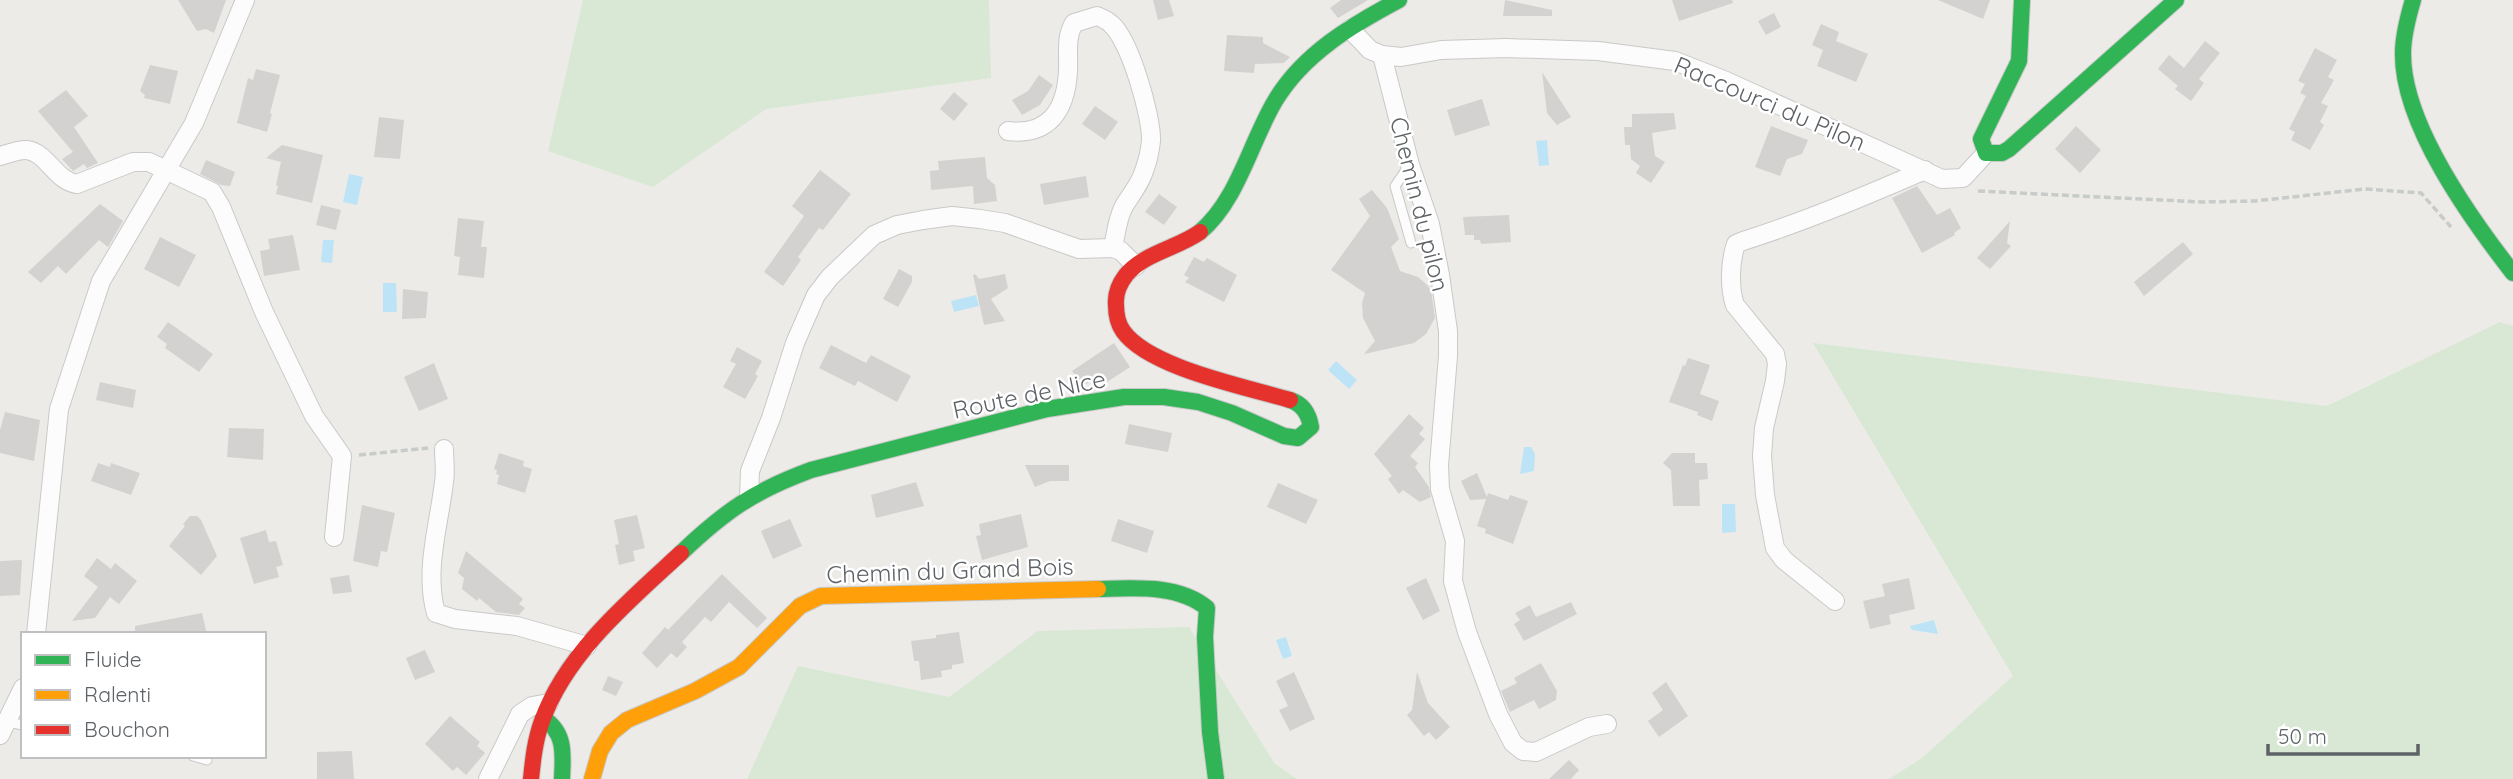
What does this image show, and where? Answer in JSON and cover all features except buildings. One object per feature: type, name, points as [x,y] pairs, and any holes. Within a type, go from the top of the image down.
[{"type":"street","points":[[36,632],[60,409],[101,281],[194,123],[245,0]]},
{"type":"street","name":"Route de Nice","points":[[531,779],[536,735],[546,710],[587,646],[719,517],[778,482],[811,470],[1047,409],[1124,397],[1164,397],[1198,402],[1232,413],[1284,436],[1297,439],[1305,434],[1311,428],[1310,420],[1307,411],[1295,401],[1163,359],[1138,347],[1121,328],[1116,312],[1117,291],[1125,276],[1136,265],[1200,233],[1215,216],[1276,99],[1294,74],[1319,51],[1350,29],[1399,0]]},
{"type":"street","points":[[2022,0],[2019,61],[1981,139],[1986,153],[2002,153],[2009,149],[2176,0]]},
{"type":"street","points":[[2413,0],[2403,54],[2407,83],[2429,149],[2513,273]]},
{"type":"street","points":[[1008,131],[1021,133],[1032,130],[1045,126],[1053,118],[1066,91],[1068,33],[1074,23],[1097,16],[1112,25],[1123,42],[1145,99],[1151,141],[1139,186],[1123,208],[1119,219],[1113,248]]},
{"type":"street","points":[[1350,29],[1365,45],[1382,55]]},
{"type":"street","name":"Raccourci du Pilon","points":[[1382,55],[1401,57],[1441,50],[1506,48],[1598,51],[1675,61],[1726,81],[1942,179],[1963,178],[1986,153]]},
{"type":"street","name":"Chemin du pilon","points":[[1382,55],[1410,165],[1430,224],[1440,275],[1448,331],[1439,465],[1440,489],[1455,541],[1453,581],[1467,632],[1498,714],[1513,743],[1523,751],[1536,752],[1590,727],[1607,724]]},
{"type":"street","points":[[0,156],[25,149],[36,153],[60,177],[69,183],[77,184],[133,162],[149,162],[212,192],[221,207],[264,312],[314,416],[342,456],[334,537]]},
{"type":"street","points":[[1835,601],[1784,560],[1775,548],[1765,495],[1762,456],[1764,428],[1776,381],[1777,364],[1775,354],[1735,305],[1731,296],[1733,252],[1736,244],[1743,240],[1842,206],[1925,170]]},
{"type":"street","points":[[749,497],[750,471],[795,344],[816,295],[830,277],[874,235],[897,225],[951,216],[1005,223],[1079,249],[1113,248],[1121,251],[1136,265]]},
{"type":"street","points":[[444,449],[445,479],[436,531],[431,597],[436,613],[456,619],[517,626],[587,646]]},
{"type":"street","name":"Chemin du Grand Bois","points":[[592,779],[600,751],[611,733],[627,720],[695,691],[739,667],[800,606],[821,596],[1111,588],[1167,591],[1187,595],[1196,597],[1207,608],[1204,633],[1216,779]]},
{"type":"street","points":[[10,727],[21,694]]},
{"type":"street","points":[[488,779],[520,714],[532,706],[546,710],[560,733],[562,779]]},
{"type":"lane","points":[[1410,165],[1395,186],[1411,243]]},
{"type":"lane","points":[[200,758],[207,760]]},
{"type":"path","points":[[1972,190],[2202,202],[2255,201],[2365,189],[2421,193],[2454,230]]},
{"type":"path","points":[[342,456],[444,449]]},
{"type":"green space","points":[[583,0],[989,0],[991,78],[766,109],[653,187],[548,151]]},
{"type":"green space","points":[[2500,322],[2513,326],[2513,779],[1889,779],[1922,758],[2013,676],[1813,343],[2327,406]]},
{"type":"green space","points":[[1189,627],[1275,764],[1297,779],[747,779],[798,666],[949,697],[1038,631]]},
{"type":"water","points":[[1547,140],[1549,165],[1539,166],[1536,141]]},
{"type":"water","points":[[349,174],[363,177],[357,205],[343,202]]},
{"type":"water","points":[[323,240],[334,240],[332,263],[321,262]]},
{"type":"water","points":[[383,283],[396,283],[397,312],[383,312]]},
{"type":"water","points":[[976,295],[979,306],[954,312],[951,301]]},
{"type":"water","points":[[1336,361],[1357,380],[1349,389],[1328,370]]},
{"type":"water","points":[[1524,447],[1531,447],[1535,454],[1534,471],[1520,474]]},
{"type":"water","points":[[1722,504],[1735,504],[1736,532],[1722,533]]},
{"type":"water","points":[[1934,620],[1938,634],[1912,630],[1910,626]]},
{"type":"water","points":[[1286,637],[1292,656],[1283,659],[1276,640]]},
{"type":"traffic: fast","points":[[1200,232],[1213,219],[1234,188],[1266,117],[1286,84],[1330,42],[1399,0]]},
{"type":"traffic: fast","points":[[2022,0],[2019,61],[1981,139],[1986,153],[2002,153],[2009,149],[2176,0]]},
{"type":"traffic: fast","points":[[2413,0],[2403,53],[2406,81],[2414,110],[2426,140],[2459,198],[2513,273]]},
{"type":"traffic: fast","points":[[681,553],[712,525],[756,494],[811,470],[1047,409],[1124,397],[1164,397],[1198,402],[1232,413],[1284,436],[1298,438],[1311,427],[1305,410],[1290,400]]},
{"type":"traffic: fast","points":[[1098,589],[1141,588],[1169,591],[1195,600],[1207,608],[1205,637],[1210,732],[1216,779]]},
{"type":"traffic: fast","points":[[543,718],[556,730],[562,745],[562,779]]},
{"type":"traffic: slow","points":[[592,779],[600,751],[611,733],[627,720],[695,691],[739,667],[800,606],[821,596],[1098,589]]},
{"type":"traffic: jam","points":[[1200,232],[1142,261],[1126,275],[1116,297],[1121,328],[1136,344],[1176,366],[1290,400]]},
{"type":"traffic: jam","points":[[531,779],[540,728],[553,696],[567,673],[601,629],[681,553]]}]
